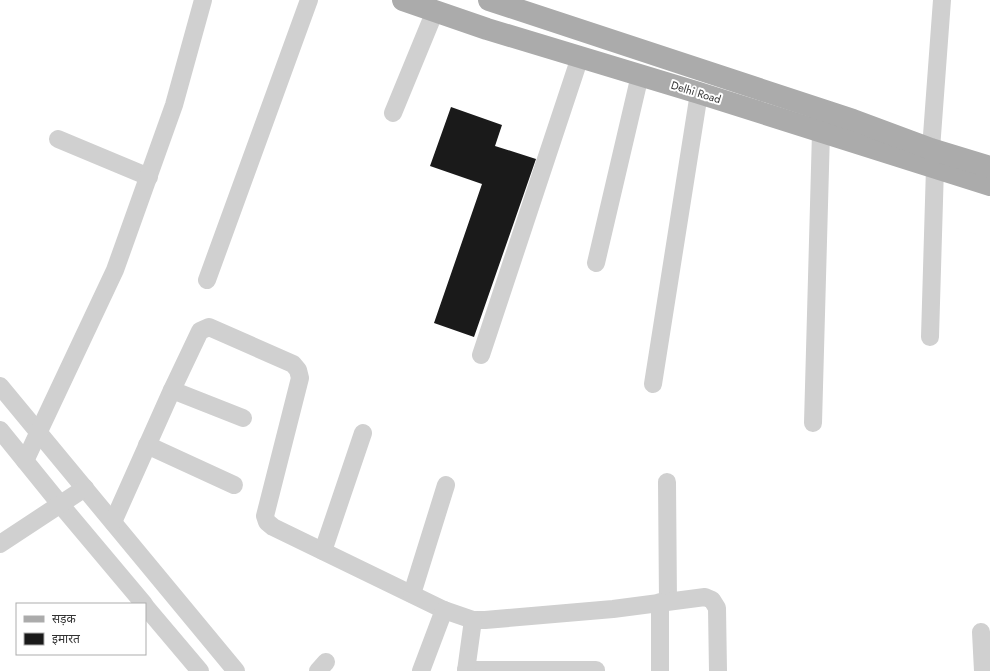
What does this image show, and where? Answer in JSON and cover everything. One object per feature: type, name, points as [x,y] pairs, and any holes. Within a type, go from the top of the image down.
[{"type":"main road","name":"Delhi Road","points":[[402,0],[487,29],[699,93],[821,132],[933,158],[990,185]]},
{"type":"main road","points":[[489,0],[846,118],[933,158],[990,167]]},
{"type":"street","points":[[25,461],[116,270],[150,177],[174,105],[203,0]]},
{"type":"street","points":[[207,280],[309,0]]},
{"type":"street","points":[[930,337],[933,158],[942,0]]},
{"type":"street","points":[[393,114],[435,11]]},
{"type":"street","points":[[481,355],[580,57]]},
{"type":"street","points":[[596,263],[640,75]]},
{"type":"street","points":[[653,384],[699,93]]},
{"type":"street","points":[[813,423],[821,132]]},
{"type":"street","points":[[58,139],[150,177]]},
{"type":"street","points":[[113,522],[200,331],[209,327],[292,364],[298,370],[300,378],[265,516],[267,522],[273,527],[444,610],[473,620],[613,609],[705,597],[712,600],[717,608],[718,671]]},
{"type":"street","points":[[0,386],[236,671]]},
{"type":"street","points":[[172,390],[244,418]]},
{"type":"street","points":[[0,430],[142,603]]},
{"type":"street","points":[[323,551],[363,433]]},
{"type":"street","points":[[147,445],[234,485]]},
{"type":"street","points":[[660,671],[664,602],[667,482]]},
{"type":"street","points":[[412,594],[446,485]]},
{"type":"street","points":[[0,544],[85,488]]},
{"type":"street","points":[[146,607],[200,671]]},
{"type":"street","points":[[422,671],[444,610]]},
{"type":"street","points":[[473,620],[466,670],[596,670]]},
{"type":"street","points":[[981,632],[983,671]]},
{"type":"building","points":[[451,107],[502,125],[495,146],[536,159],[474,337],[434,323],[482,184],[430,166]]}]
